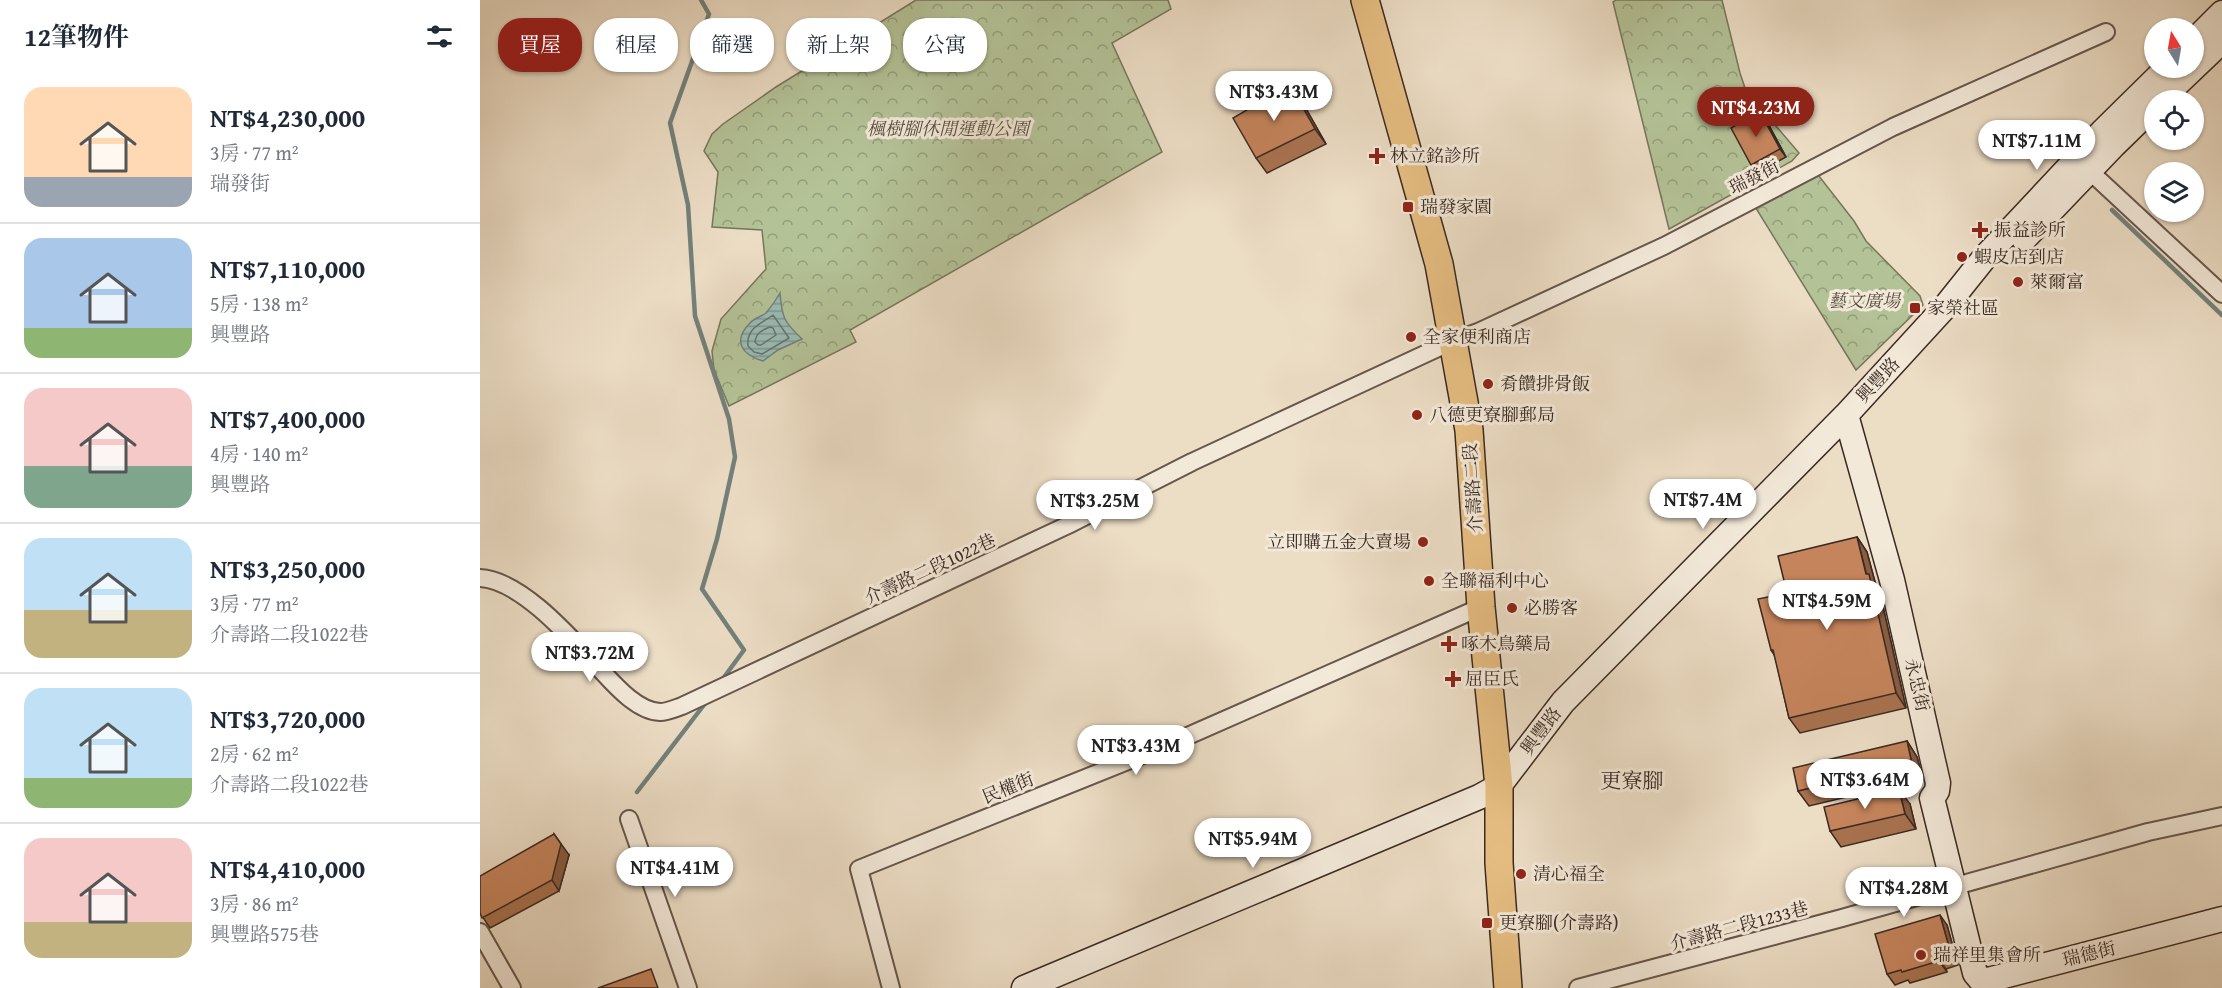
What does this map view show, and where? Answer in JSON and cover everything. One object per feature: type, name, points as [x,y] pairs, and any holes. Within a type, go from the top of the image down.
[{"type":"main road","name":"介壽路二段","points":[[1365,0],[1439,264],[1470,430],[1481,607],[1499,786],[1499,863],[1508,988]]},
{"type":"main road","points":[[2204,32],[2221,16]]},
{"type":"main road","points":[[2171,90],[2222,41]]},
{"type":"main road","name":"興豐路","points":[[1024,988],[1479,797],[1499,786],[1563,702],[1846,415],[1945,307],[1997,267],[2158,78]]},
{"type":"main road","name":"興豐路","points":[[2084,165],[2144,114]]},
{"type":"main road","name":"永忠街","points":[[1846,415],[1892,580],[1925,719],[1938,783],[1937,791],[1932,798],[1954,886]]},
{"type":"main road","name":"瑞德街","points":[[1954,886],[1975,973],[1980,979],[1988,980],[2222,919]]},
{"type":"street","name":"瑞發街","points":[[1453,341],[1479,332],[1633,261],[1893,127],[2106,32]]},
{"type":"street","points":[[2084,165],[2222,294]]},
{"type":"street","name":"介壽路二段1022巷","points":[[480,578],[489,578],[513,587],[554,623],[620,691],[641,705],[660,712],[682,706],[715,691],[1058,530],[1192,462],[1453,341]]},
{"type":"street","name":"民權街","points":[[891,988],[859,869],[1165,746],[1481,607]]},
{"type":"street","name":"介壽路二段1233巷","points":[[1578,988],[1842,918],[2148,832],[2222,816]]},
{"type":"street","points":[[629,819],[688,988]]},
{"type":"street","points":[[480,932],[512,988]]},
{"type":"green space","name":"楓樹腳休閒運動公園","points":[[916,0],[1168,0],[1171,9],[1112,43],[1162,152],[850,330],[856,342],[729,406],[714,370],[712,351],[721,319],[766,269],[762,230],[712,227],[718,172],[704,151],[712,134],[723,124],[800,72],[891,72],[891,18],[887,18]]},
{"type":"green space","points":[[1616,0],[1722,0],[1746,91],[1799,153],[1792,161],[1669,229],[1613,2]]},
{"type":"green space","name":"藝文廣場","points":[[1815,171],[1854,221],[1866,241],[1920,296],[1923,305],[1856,370],[1754,205]]},
{"type":"water","points":[[780,293],[785,319],[802,339],[778,350],[763,361],[745,351],[741,336],[752,321],[766,313]]},
{"type":"building","points":[[1290,85],[1315,129],[1256,158],[1233,118]]},
{"type":"building","points":[[1760,112],[1780,149],[1751,165],[1731,128]]},
{"type":"building","points":[[1857,537],[1866,574],[1869,574],[1896,693],[1789,718],[1758,599],[1787,593],[1778,556]]},
{"type":"building","points":[[1907,741],[1912,764],[1798,791],[1793,768]]},
{"type":"building","points":[[1899,789],[1905,814],[1830,831],[1824,807]]},
{"type":"building","points":[[554,834],[561,844],[552,880],[482,918],[480,876]]},
{"type":"building","name":"瑞祥里集會所","points":[[1940,915],[1951,954],[1938,958],[1939,961],[1887,974],[1875,934]]},
{"type":"building","points":[[651,969],[658,988],[598,988]]},
{"type":"waterway","points":[[701,0],[709,14],[670,123],[688,205],[695,316],[729,419],[735,457],[717,539],[702,589],[744,650],[722,680]]},
{"type":"waterway","points":[[2112,210],[2222,315]]},
{"type":"waterway","points":[[637,792],[707,701]]},
{"type":"place","name":"林立銘診所","points":[[1377,156]]},
{"type":"place","name":"瑞發家園","points":[[1408,207]]},
{"type":"place","name":"振益診所","points":[[1980,230]]},
{"type":"place","name":"蝦皮店到店","points":[[1962,257]]},
{"type":"place","name":"萊爾富","points":[[2018,282]]},
{"type":"place","name":"家榮社區","points":[[1915,308]]},
{"type":"place","name":"全家便利商店","points":[[1411,337]]},
{"type":"place","name":"肴饡排骨飯","points":[[1488,384]]},
{"type":"place","name":"八德更寮腳郵局","points":[[1417,415]]},
{"type":"place","name":"立即購五金大賣場","points":[[1423,542]]},
{"type":"place","name":"全聯福利中心","points":[[1429,581]]},
{"type":"place","name":"必勝客","points":[[1512,608]]},
{"type":"place","name":"啄木鳥藥局","points":[[1449,644]]},
{"type":"place","name":"屈臣氏","points":[[1453,679]]},
{"type":"place","name":"清心福全","points":[[1521,874]]},
{"type":"place","name":"更寮腳(介壽路)","points":[[1487,923]]},
{"type":"place","name":"瑞祥里集會所","points":[[1921,955]]},
{"type":"district","name":"更寮腳","points":[[1632,781]]}]
